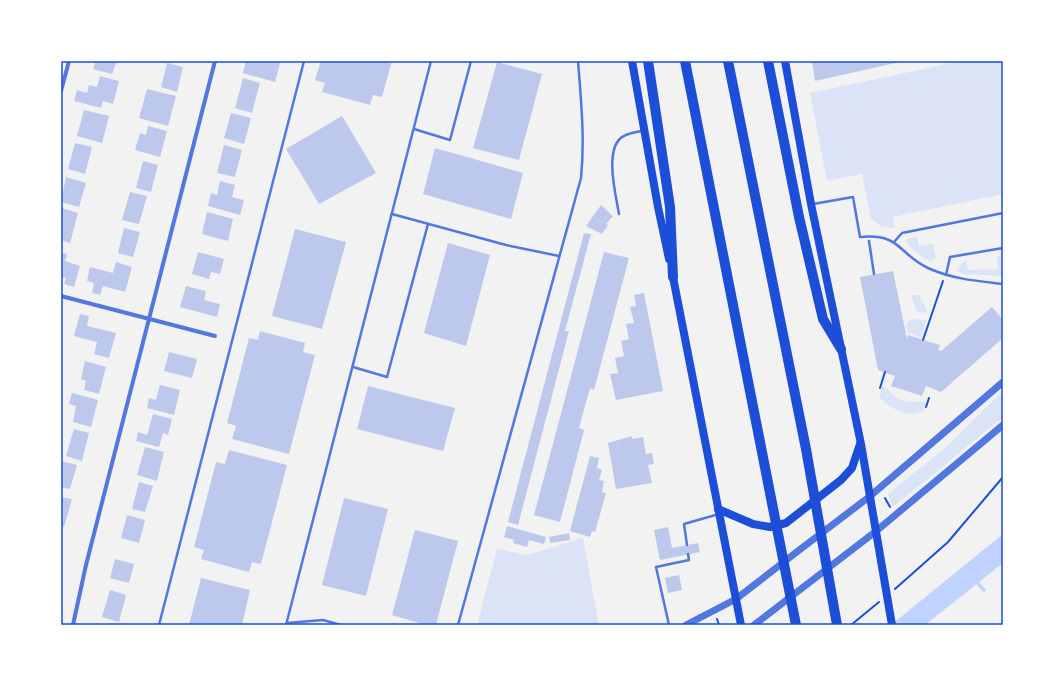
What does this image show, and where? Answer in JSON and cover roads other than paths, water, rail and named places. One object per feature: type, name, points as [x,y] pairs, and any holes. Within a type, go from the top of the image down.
[{"type":"highway","points":[[648,61],[670,207],[673,277]]},
{"type":"highway","points":[[684,61],[796,625]]},
{"type":"highway","points":[[728,61],[806,449],[837,625]]},
{"type":"highway","points":[[768,61],[799,217],[823,319],[840,349]]},
{"type":"main road","points":[[632,61],[658,207],[741,625]]},
{"type":"main road","points":[[785,61],[811,204],[861,444],[892,625]]},
{"type":"main road","points":[[718,512],[753,524],[770,527],[786,523],[841,480],[852,468],[861,444]]},
{"type":"street","points":[[61,91],[69,61]]},
{"type":"street","points":[[73,625],[86,565],[215,61]]},
{"type":"street","points":[[61,296],[215,336]]},
{"type":"street","points":[[686,625],[736,599],[869,497],[1003,382]]},
{"type":"street","points":[[754,625],[875,532],[1003,425]]},
{"type":"lane","points":[[159,625],[304,61]]},
{"type":"lane","points":[[341,625],[323,620],[287,624],[431,61]]},
{"type":"lane","points":[[414,129],[450,140],[471,61]]},
{"type":"lane","points":[[458,625],[581,178],[583,156],[578,61]]},
{"type":"lane","points":[[619,214],[611,168],[618,142],[623,136],[645,130]]},
{"type":"lane","points":[[811,204],[853,197],[860,237],[874,236],[894,242],[926,267],[946,275],[964,280],[1003,284]]},
{"type":"lane","points":[[894,242],[902,232],[1003,213]]},
{"type":"lane","points":[[392,214],[506,245],[559,256]]},
{"type":"lane","points":[[353,367],[388,376],[428,224]]},
{"type":"lane","points":[[869,241],[874,274]]},
{"type":"lane","points":[[946,275],[950,257],[1003,248]]},
{"type":"lane","points":[[686,545],[684,524],[718,512]]},
{"type":"lane","points":[[669,625],[656,567],[689,560],[688,554]]},
{"type":"water","points":[[1003,534],[1003,563],[925,625],[891,625]]},
{"type":"waterway","points":[[975,580],[984,590]]}]
